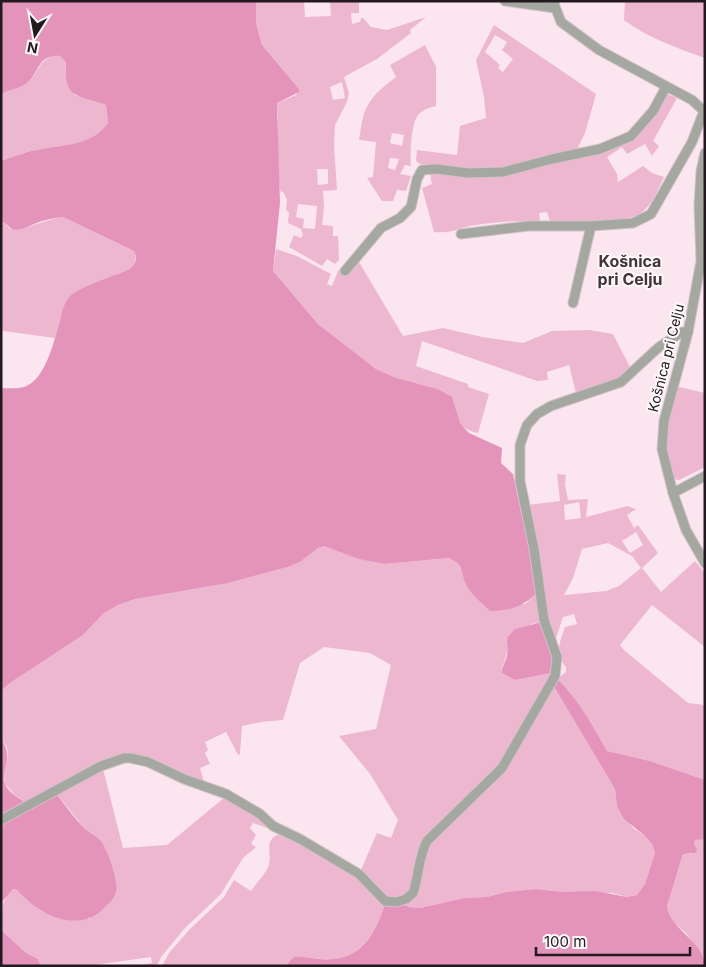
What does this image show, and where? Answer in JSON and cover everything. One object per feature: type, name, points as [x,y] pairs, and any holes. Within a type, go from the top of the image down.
[{"type":"street","points":[[461,234],[528,226],[591,226],[633,223],[651,214],[692,142],[704,111],[692,100],[599,50],[561,22],[554,5],[506,1]]},
{"type":"street","points":[[345,271],[381,228],[400,218],[411,207],[417,179],[422,170],[437,168],[468,173],[503,172],[600,149],[631,136],[653,111],[666,87]]},
{"type":"street","name":"Košnica pri Celju","points":[[703,557],[686,530],[673,493],[662,449],[664,421],[688,332],[701,261],[698,205],[702,187],[705,153]]},
{"type":"street","points":[[573,303],[591,226]]},
{"type":"street","points":[[1,820],[101,766],[124,758],[130,758],[148,762],[184,779],[226,794],[260,814],[273,826],[300,839],[358,874],[382,898],[396,902],[406,899],[413,893],[422,849],[427,841],[502,768],[554,676],[557,657],[544,620],[534,549],[520,481],[520,445],[527,425],[537,414],[550,406],[621,382],[659,347],[682,332],[688,332]]},
{"type":"street","points":[[673,493],[705,476]]},
{"type":"shaded area","points":[[1,1],[256,1],[256,23],[262,45],[299,89],[299,92],[277,103],[280,203],[273,271],[318,324],[376,369],[396,378],[437,389],[452,397],[460,423],[469,433],[502,448],[501,463],[513,474],[533,558],[536,594],[515,607],[490,611],[470,591],[460,566],[449,558],[385,564],[359,559],[324,546],[318,548],[300,562],[287,567],[227,583],[135,599],[118,605],[104,613],[83,635],[10,683],[1,691],[1,388],[24,387],[32,383],[48,358],[66,302],[70,296],[90,285],[130,269],[135,262],[136,256],[134,251],[63,217],[44,220],[16,230],[13,230],[1,220],[1,161],[32,151],[87,140],[102,130],[108,123],[106,105],[80,97],[70,89],[67,83],[66,62],[60,56],[46,58],[24,85],[1,94]]},
{"type":"shaded area","points":[[256,1],[304,1],[305,17],[331,16],[330,1],[359,1],[359,13],[351,13],[352,24],[360,22],[361,18],[363,18],[371,27],[387,30],[426,17],[410,30],[411,33],[377,59],[344,77],[349,93],[347,102],[335,125],[334,146],[337,190],[323,191],[322,225],[333,226],[333,236],[338,236],[339,260],[335,264],[327,259],[322,266],[289,247],[294,235],[301,238],[303,235],[301,229],[288,223],[287,200],[284,193],[280,191],[277,159],[277,103],[296,95],[299,89],[262,45],[256,23]],"holes":[[[342,82],[345,98],[333,100],[330,87]],[[317,169],[328,169],[328,184],[318,185]],[[298,204],[317,206],[315,229],[303,228],[304,219],[296,217]]]},
{"type":"shaded area","points":[[625,1],[705,1],[705,58],[653,37],[624,20]]},
{"type":"shaded area","points":[[494,25],[596,94],[585,133],[577,149],[497,170],[473,170],[420,164],[416,161],[417,150],[457,155],[460,126],[486,118],[484,97],[476,60]],"holes":[[[495,35],[507,42],[502,50],[513,59],[503,72],[498,68],[500,65],[485,52]]]},
{"type":"shaded area","points":[[425,45],[436,67],[436,106],[422,112],[416,119],[412,139],[411,166],[405,165],[400,174],[411,176],[406,191],[397,190],[393,201],[382,201],[367,178],[373,177],[376,142],[359,140],[363,117],[373,97],[396,77],[390,65]],"holes":[[[392,133],[404,135],[402,146],[390,143]],[[390,158],[399,159],[395,170],[388,168]]]},
{"type":"shaded area","points":[[54,55],[60,56],[66,62],[65,72],[75,95],[106,105],[108,123],[102,130],[87,140],[32,151],[1,161],[1,94],[27,83],[41,64]]},
{"type":"shaded area","points":[[663,92],[677,98],[653,141],[659,146],[652,156],[645,144],[627,154],[622,147],[607,157],[617,174],[618,182],[643,166],[652,173],[664,177],[652,201],[641,213],[624,219],[550,221],[547,212],[539,213],[540,221],[492,223],[447,232],[434,232],[422,188],[432,184],[429,169],[474,175],[618,140],[633,129]]},
{"type":"shaded area","points":[[63,217],[134,251],[136,256],[135,262],[130,269],[78,291],[60,321],[55,338],[3,331],[1,326],[1,220],[13,230]]},
{"type":"shaded area","points":[[276,249],[297,256],[331,274],[327,284],[332,286],[338,271],[356,257],[403,336],[443,328],[482,337],[523,343],[552,331],[589,330],[613,334],[630,367],[622,377],[576,393],[569,365],[547,372],[548,380],[537,381],[422,341],[416,366],[468,384],[468,387],[489,394],[478,433],[472,431],[461,424],[457,417],[455,406],[376,369],[318,324],[273,271]]},
{"type":"shaded area","points":[[675,386],[705,393],[705,467],[679,480],[673,479],[666,444],[668,419]]},
{"type":"shaded area","points":[[557,474],[566,475],[565,484],[568,500],[588,499],[586,517],[627,506],[636,509],[627,515],[634,528],[638,525],[658,553],[642,568],[661,592],[695,561],[705,573],[705,647],[652,605],[620,645],[688,703],[705,705],[705,780],[650,761],[607,751],[592,725],[557,679],[566,672],[566,667],[559,653],[565,627],[577,624],[574,614],[563,617],[555,641],[547,618],[527,505],[560,501]],"holes":[[[579,502],[581,518],[565,520],[564,505]],[[636,532],[643,545],[630,553],[622,541]],[[608,543],[632,556],[641,568],[619,586],[606,591],[564,595],[573,578],[582,549]]]},
{"type":"shaded area","points":[[324,546],[385,564],[449,558],[461,569],[472,593],[525,604],[536,594],[542,622],[532,624],[507,638],[507,653],[502,667],[515,680],[551,673],[500,768],[423,842],[414,870],[412,888],[404,898],[387,898],[360,872],[377,833],[391,838],[398,820],[370,774],[339,736],[376,729],[391,665],[370,653],[324,647],[300,663],[283,720],[242,726],[240,754],[238,755],[226,732],[205,742],[208,750],[205,753],[210,764],[200,768],[204,782],[118,756],[109,758],[25,802],[5,784],[4,773],[8,756],[7,747],[1,739],[1,691],[10,683],[83,635],[104,613],[118,605],[135,599],[300,562],[318,548]]},
{"type":"shaded area","points":[[542,622],[553,657],[551,673],[515,680],[502,673],[507,656],[507,638],[515,629]]},
{"type":"shaded area","points":[[557,679],[578,704],[607,751],[650,761],[705,780],[705,839],[695,840],[694,844],[697,850],[695,853],[683,854],[667,906],[673,921],[699,950],[705,966],[285,966],[294,957],[328,959],[344,957],[353,953],[368,940],[378,923],[385,904],[420,908],[464,898],[487,897],[506,892],[536,889],[564,892],[595,891],[627,897],[637,895],[645,884],[655,853],[652,844],[624,819],[617,806],[615,789],[553,685]]},
{"type":"shaded area","points":[[553,685],[615,789],[617,806],[633,828],[645,836],[652,844],[655,853],[645,884],[637,895],[627,897],[612,893],[564,892],[536,889],[506,892],[487,897],[464,898],[420,908],[407,907],[406,905],[411,900],[428,842],[481,792]]},
{"type":"shaded area","points":[[1,739],[7,752],[4,773],[6,787],[25,802],[1,814]]},
{"type":"shaded area","points":[[103,769],[123,848],[167,845],[225,797],[261,821],[267,828],[253,823],[250,828],[256,835],[251,844],[256,847],[243,858],[221,894],[185,928],[161,957],[157,966],[133,966],[152,963],[151,957],[88,966],[41,966],[38,959],[26,953],[1,930],[3,902],[13,889],[17,890],[40,910],[61,919],[89,919],[108,904],[100,840],[85,829],[56,793]]},
{"type":"shaded area","points":[[56,793],[81,825],[103,844],[114,873],[116,893],[113,899],[98,914],[87,919],[77,921],[57,918],[31,904],[17,890],[13,889],[1,903],[1,824]]},
{"type":"shaded area","points":[[277,835],[305,846],[338,864],[357,878],[385,904],[376,926],[364,945],[346,956],[334,959],[297,958],[285,966],[162,966],[169,953],[190,929],[224,897],[234,880],[251,891],[268,867],[270,844]]},
{"type":"shaded area","points":[[705,839],[705,959],[686,933],[670,919],[667,913],[667,906],[683,854],[692,854],[695,840]]},
{"type":"shaded area","points":[[1,930],[26,953],[38,959],[41,966],[1,966]]},
{"type":"district","name":"Košnica pri Celju","points":[[630,270]]}]
